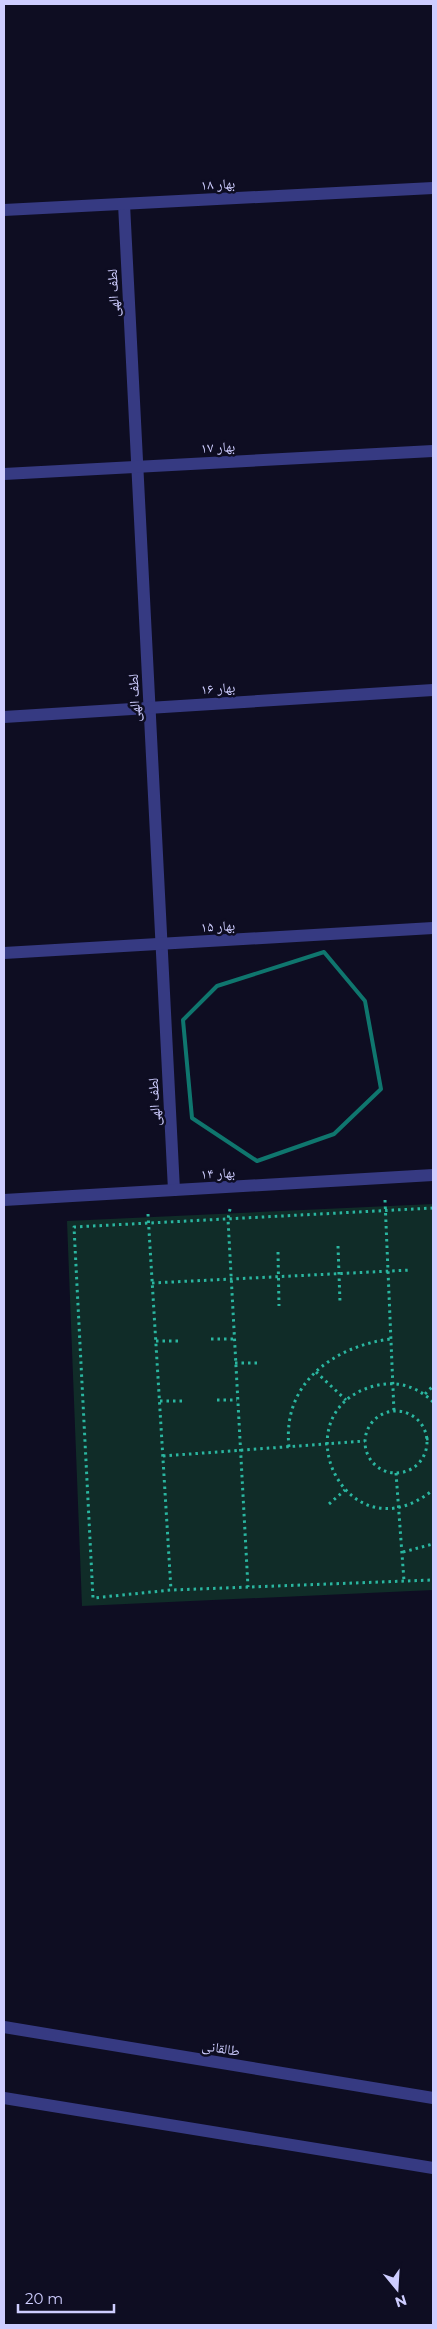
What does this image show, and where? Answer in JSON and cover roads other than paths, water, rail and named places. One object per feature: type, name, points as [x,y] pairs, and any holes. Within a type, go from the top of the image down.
[{"type":"street","name":"بهار ۱۸","points":[[4,210],[433,188]]},
{"type":"street","name":"لطف الهی","points":[[124,204],[174,1190]]},
{"type":"street","name":"بهار ۱۷","points":[[4,474],[433,451]]},
{"type":"street","name":"بهار ۱۶","points":[[4,717],[433,690]]},
{"type":"street","name":"بهار ۱۵","points":[[4,953],[433,928]]},
{"type":"street","name":"بهار ۱۴","points":[[4,1200],[433,1175]]},
{"type":"street","name":"طالقانی","points":[[4,2027],[433,2098]]},
{"type":"street","points":[[4,2098],[433,2168]]}]
